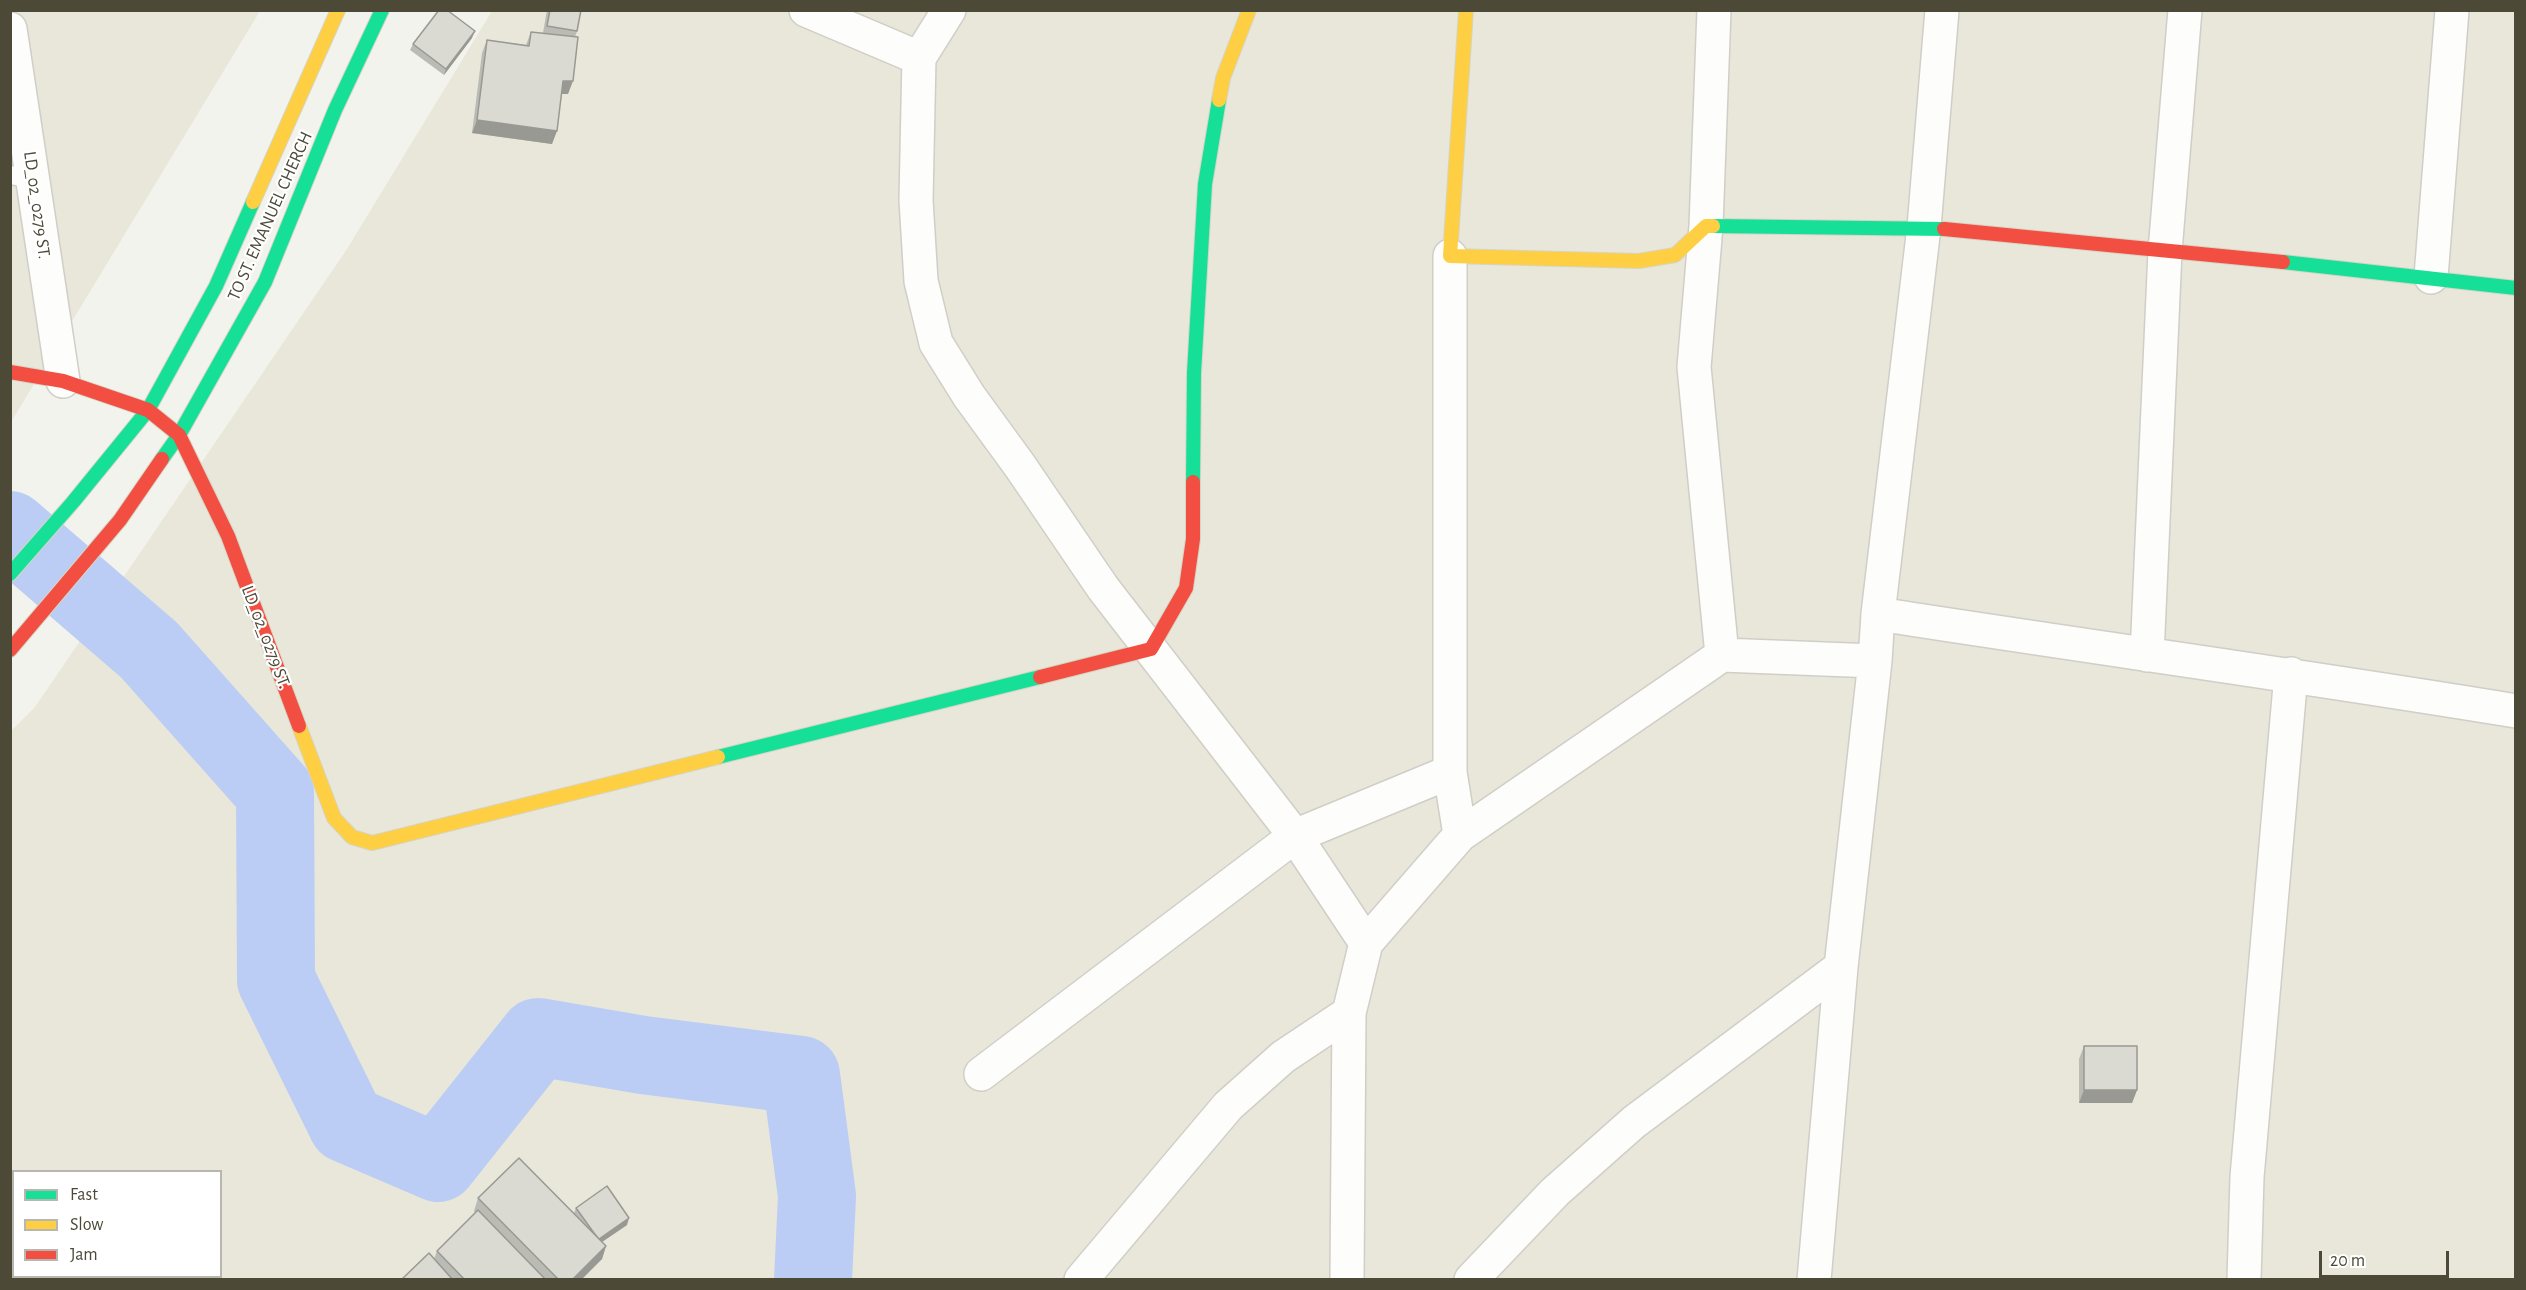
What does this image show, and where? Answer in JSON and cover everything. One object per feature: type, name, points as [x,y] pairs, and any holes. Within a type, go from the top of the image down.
[{"type":"street","name":"TO ST. EMANUEL CHERCH","points":[[10,574],[73,502],[148,410],[216,286],[338,10]]},
{"type":"street","name":"TO ST. EMANUEL CHERCH","points":[[14,646],[120,520],[179,435],[265,282],[335,110],[382,10]]},
{"type":"street","points":[[806,10],[920,58]]},
{"type":"street","points":[[949,10],[920,58],[916,212],[921,281],[936,343],[969,396],[1103,588],[1295,836],[1366,943]]},
{"type":"street","points":[[1151,649],[1186,588],[1193,539],[1194,373],[1205,184],[1223,78],[1249,10]]},
{"type":"street","points":[[1460,835],[1450,772],[1450,256],[1466,10]]},
{"type":"street","points":[[1714,10],[1706,226],[1694,367],[1722,656]]},
{"type":"street","points":[[1814,1280],[1841,967],[1875,661],[1878,614],[1924,227],[1942,10]]},
{"type":"street","points":[[2147,656],[2165,251],[2185,10]]},
{"type":"street","points":[[2431,277],[2452,10]]},
{"type":"street","name":"LD_02_0279 ST.","points":[[10,28],[22,177],[63,381]]},
{"type":"street","points":[[1450,256],[1639,261],[1675,255],[1706,226],[1924,227],[2431,277],[2516,288]]},
{"type":"street","points":[[10,372],[63,381],[148,410],[179,435]]},
{"type":"street","name":"LD_02_0279 ST.","points":[[179,435],[228,536],[334,818],[352,837],[372,843],[404,837],[1151,649]]},
{"type":"street","points":[[1878,614],[2147,656],[2291,674],[2516,711]]},
{"type":"street","points":[[1347,1280],[1349,1013],[1366,943],[1460,835],[1722,656],[1875,661]]},
{"type":"street","points":[[2244,1280],[2247,1177],[2291,674]]},
{"type":"street","points":[[981,1074],[1295,836],[1450,772]]},
{"type":"street","points":[[1471,1280],[1555,1192],[1634,1122],[1841,967]]},
{"type":"street","points":[[1081,1280],[1228,1106],[1283,1057],[1349,1013]]},
{"type":"shaded area","points":[[11,11],[260,11],[11,422]]},
{"type":"shaded area","points":[[492,11],[2515,11],[2515,1279],[11,1280],[11,731],[35,707],[347,249]]},
{"type":"building","points":[[439,10],[447,10],[475,31],[446,69],[413,44]]},
{"type":"building","points":[[550,10],[581,10],[577,31],[547,26]]},
{"type":"building","points":[[531,32],[578,37],[573,81],[563,81],[557,131],[477,120],[487,40],[529,46]]},
{"type":"building","points":[[2084,1046],[2137,1046],[2137,1090],[2084,1090]]},
{"type":"building","points":[[519,1158],[606,1246],[572,1280],[559,1280],[478,1198]]},
{"type":"building","points":[[607,1186],[629,1218],[599,1239],[576,1208]]},
{"type":"building","points":[[478,1210],[546,1280],[465,1280],[437,1251]]},
{"type":"building","points":[[429,1253],[453,1280],[401,1280]]},
{"type":"waterway","points":[[10,530],[149,650],[275,792],[276,980],[347,1124],[438,1163],[538,1037],[643,1055],[801,1075],[817,1196],[813,1280]]},
{"type":"traffic: fast","points":[[162,459],[179,435],[265,282],[335,110],[382,10]]},
{"type":"traffic: fast","points":[[1193,482],[1194,373],[1205,184],[1219,100]]},
{"type":"traffic: fast","points":[[10,574],[73,502],[148,410],[216,286],[253,202]]},
{"type":"traffic: fast","points":[[1713,226],[1944,229]]},
{"type":"traffic: fast","points":[[2283,262],[2516,288]]},
{"type":"traffic: fast","points":[[718,757],[1040,677]]},
{"type":"traffic: slow","points":[[253,202],[338,10]]},
{"type":"traffic: slow","points":[[1219,100],[1223,78],[1249,10]]},
{"type":"traffic: slow","points":[[1466,10],[1450,256],[1639,261],[1675,255],[1706,226],[1713,226]]},
{"type":"traffic: slow","points":[[299,726],[334,818],[352,837],[372,843],[718,757]]},
{"type":"traffic: jam","points":[[1944,229],[2283,262]]},
{"type":"traffic: jam","points":[[10,372],[63,381],[148,410],[179,435],[228,536],[299,726]]},
{"type":"traffic: jam","points":[[10,650],[120,520],[162,459]]},
{"type":"traffic: jam","points":[[1040,677],[1151,649],[1186,588],[1193,539],[1193,482]]}]
